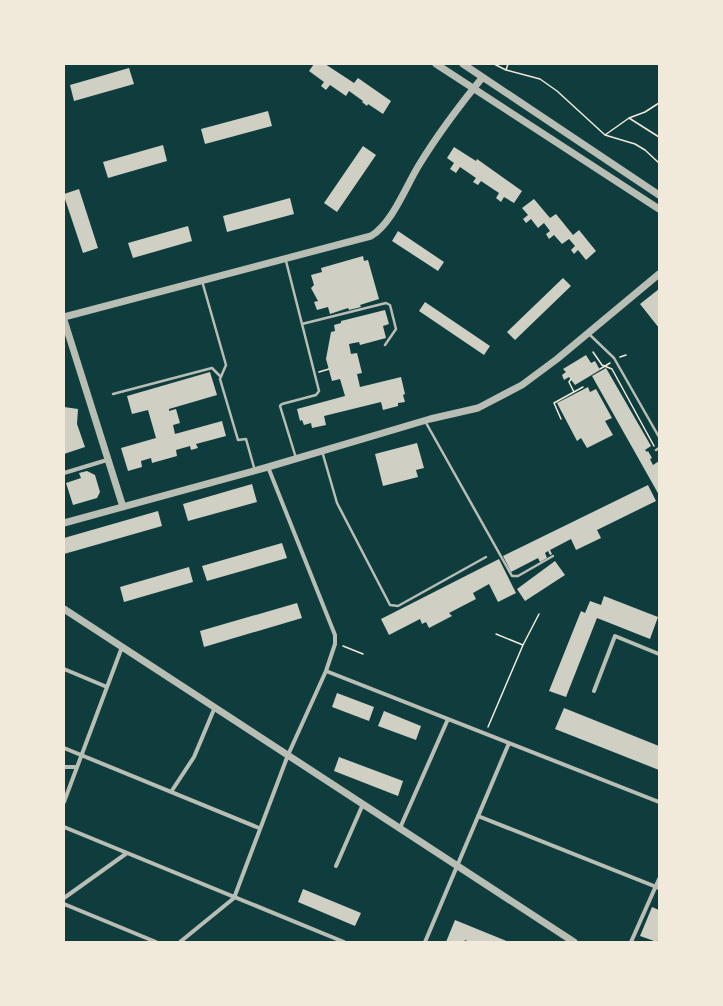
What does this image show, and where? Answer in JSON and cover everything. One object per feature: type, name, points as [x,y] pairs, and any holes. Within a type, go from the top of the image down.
[{"type":"street","points":[[436,64],[472,89],[659,209]]},
{"type":"street","points":[[463,64],[659,195]]},
{"type":"street","points":[[123,507],[107,460],[64,318],[285,258],[363,240],[378,232],[387,222],[422,160],[463,100],[482,78]]},
{"type":"street","points":[[64,524],[481,406],[522,385],[589,334],[659,274]]},
{"type":"street","points":[[64,473],[107,460]]},
{"type":"street","points":[[180,942],[234,898],[259,828],[288,755],[326,671],[335,644],[335,635],[268,467]]},
{"type":"street","points":[[64,609],[574,942]]},
{"type":"street","points":[[594,691],[615,636],[659,654]]},
{"type":"street","points":[[64,802],[122,647]]},
{"type":"street","points":[[64,669],[107,687]]},
{"type":"street","points":[[326,671],[659,802]]},
{"type":"street","points":[[171,792],[194,757],[215,707]]},
{"type":"street","points":[[400,828],[448,719]]},
{"type":"street","points":[[425,942],[509,743]]},
{"type":"street","points":[[64,748],[259,828]]},
{"type":"street","points":[[64,767],[77,767]]},
{"type":"street","points":[[336,866],[363,804]]},
{"type":"street","points":[[478,816],[657,888]]},
{"type":"street","points":[[64,827],[336,941],[344,942]]},
{"type":"street","points":[[64,898],[127,853]]},
{"type":"street","points":[[631,942],[657,888],[659,879]]},
{"type":"street","points":[[64,904],[156,942]]},
{"type":"lane","points":[[285,258],[318,393],[282,404],[280,406],[296,458]]},
{"type":"lane","points":[[202,281],[226,365],[220,376]]},
{"type":"lane","points":[[302,324],[386,303],[390,305],[396,329],[385,345]]},
{"type":"lane","points":[[589,334],[615,360],[659,437]]},
{"type":"lane","points":[[113,394],[214,369],[220,376],[238,440],[246,439],[255,471]]},
{"type":"lane","points":[[424,421],[512,576],[518,576],[553,556]]},
{"type":"lane","points":[[322,451],[337,503],[390,606],[398,606],[486,557]]},
{"type":"path","points":[[494,64],[506,70],[540,79],[557,91],[605,135],[634,144],[645,150],[659,163]]},
{"type":"path","points":[[506,70],[508,64]]},
{"type":"path","points":[[605,135],[629,118],[645,112],[659,103]]},
{"type":"path","points":[[629,118],[659,137]]},
{"type":"path","points":[[593,352],[602,365],[612,369],[657,449]]},
{"type":"path","points":[[314,373],[329,369]]},
{"type":"path","points":[[571,379],[568,382],[574,392]]},
{"type":"path","points":[[562,419],[553,404],[583,387]]},
{"type":"path","points":[[485,734],[523,645],[539,614]]},
{"type":"path","points":[[496,634],[523,645]]},
{"type":"path","points":[[343,646],[363,654]]},
{"type":"building","points":[[314,64],[325,64],[354,83],[358,78],[391,101],[383,114],[368,104],[367,106],[362,102],[363,101],[349,91],[346,96],[330,85],[326,90],[321,86],[324,82],[309,71]]},
{"type":"building","points":[[129,68],[134,84],[74,101],[70,85]]},
{"type":"building","points":[[268,111],[272,126],[205,144],[201,129]]},
{"type":"building","points":[[163,145],[167,161],[108,178],[103,162]]},
{"type":"building","points":[[363,146],[376,155],[337,212],[324,203]]},
{"type":"building","points":[[454,147],[476,161],[477,159],[522,191],[514,203],[504,197],[501,202],[496,198],[499,193],[481,181],[478,185],[473,182],[476,178],[460,167],[456,173],[450,169],[454,163],[447,158]]},
{"type":"building","points":[[79,189],[98,248],[83,253],[64,196],[64,194]]},
{"type":"building","points":[[290,198],[294,214],[227,232],[223,216]]},
{"type":"building","points":[[534,199],[550,218],[556,214],[573,235],[579,230],[596,251],[586,260],[578,250],[574,254],[571,250],[575,246],[569,239],[562,244],[554,235],[549,239],[546,234],[550,231],[544,223],[538,228],[531,219],[526,223],[523,219],[528,215],[522,208]]},
{"type":"building","points":[[188,226],[192,241],[133,258],[128,243]]},
{"type":"building","points":[[398,231],[444,262],[438,271],[392,241]]},
{"type":"building","points":[[363,256],[364,261],[368,260],[379,299],[360,305],[361,307],[349,310],[348,308],[330,314],[328,307],[317,310],[314,302],[318,301],[311,288],[314,285],[311,275],[322,272],[321,268]]},
{"type":"building","points":[[563,278],[571,286],[515,340],[507,332]]},
{"type":"building","points":[[659,289],[659,328],[640,304]]},
{"type":"building","points":[[425,302],[490,346],[484,355],[419,311]]},
{"type":"building","points":[[385,310],[389,324],[383,326],[386,338],[360,345],[359,342],[349,344],[351,354],[357,353],[362,373],[357,374],[360,387],[401,377],[405,394],[403,395],[405,402],[398,403],[398,406],[383,410],[381,402],[324,416],[326,425],[312,428],[311,423],[304,425],[302,420],[300,421],[297,409],[345,396],[340,379],[332,381],[326,359],[331,332],[335,331],[334,325],[341,323],[341,321]]},
{"type":"building","points":[[586,355],[591,363],[595,361],[600,370],[575,385],[569,377],[564,380],[562,375],[566,372],[563,369]]},
{"type":"building","points":[[606,368],[651,446],[645,450],[647,452],[648,451],[652,458],[650,459],[653,465],[659,461],[659,495],[592,376]]},
{"type":"building","points":[[210,372],[217,395],[169,409],[169,411],[176,409],[180,423],[173,425],[175,434],[222,421],[226,436],[196,444],[198,448],[191,450],[190,446],[176,450],[177,456],[152,463],[151,458],[141,461],[142,467],[128,471],[121,448],[156,438],[148,410],[132,414],[127,396]]},
{"type":"building","points":[[588,387],[590,392],[596,389],[612,418],[605,421],[613,435],[587,448],[581,438],[577,441],[557,403]]},
{"type":"building","points":[[64,407],[78,409],[77,424],[85,447],[64,454]]},
{"type":"building","points":[[417,443],[424,468],[416,470],[418,477],[383,486],[375,454]]},
{"type":"building","points":[[87,471],[95,475],[100,492],[97,498],[73,505],[66,483],[81,478],[79,473]]},
{"type":"building","points":[[252,484],[257,502],[188,521],[183,504]]},
{"type":"building","points":[[648,485],[656,501],[597,530],[601,538],[576,550],[571,539],[550,550],[552,554],[550,555],[548,551],[545,553],[547,558],[540,562],[538,558],[511,572],[503,556]]},
{"type":"building","points":[[158,511],[162,526],[64,554],[64,538]]},
{"type":"building","points":[[282,543],[287,558],[207,581],[202,566]]},
{"type":"building","points":[[499,559],[516,593],[498,602],[489,584],[473,593],[476,599],[449,613],[452,616],[429,628],[426,622],[422,624],[420,619],[389,635],[381,619]]},
{"type":"building","points":[[555,561],[565,575],[525,601],[517,589]]},
{"type":"building","points":[[189,567],[193,582],[124,602],[120,587]]},
{"type":"building","points":[[604,596],[658,617],[650,639],[597,618],[566,697],[549,691],[581,611],[585,613],[590,601],[601,605]]},
{"type":"building","points":[[297,603],[302,618],[204,647],[200,631]]},
{"type":"building","points":[[337,693],[374,707],[369,721],[332,707]]},
{"type":"building","points":[[564,708],[659,746],[659,770],[555,729]]},
{"type":"building","points":[[384,711],[421,726],[416,740],[378,726]]},
{"type":"building","points":[[339,757],[403,781],[398,796],[334,771]]},
{"type":"building","points":[[303,889],[361,913],[355,926],[298,902]]},
{"type":"building","points":[[652,907],[659,910],[659,938],[657,942],[640,936]]},
{"type":"building","points":[[455,920],[509,942],[469,942],[465,940],[464,942],[446,942]]}]
